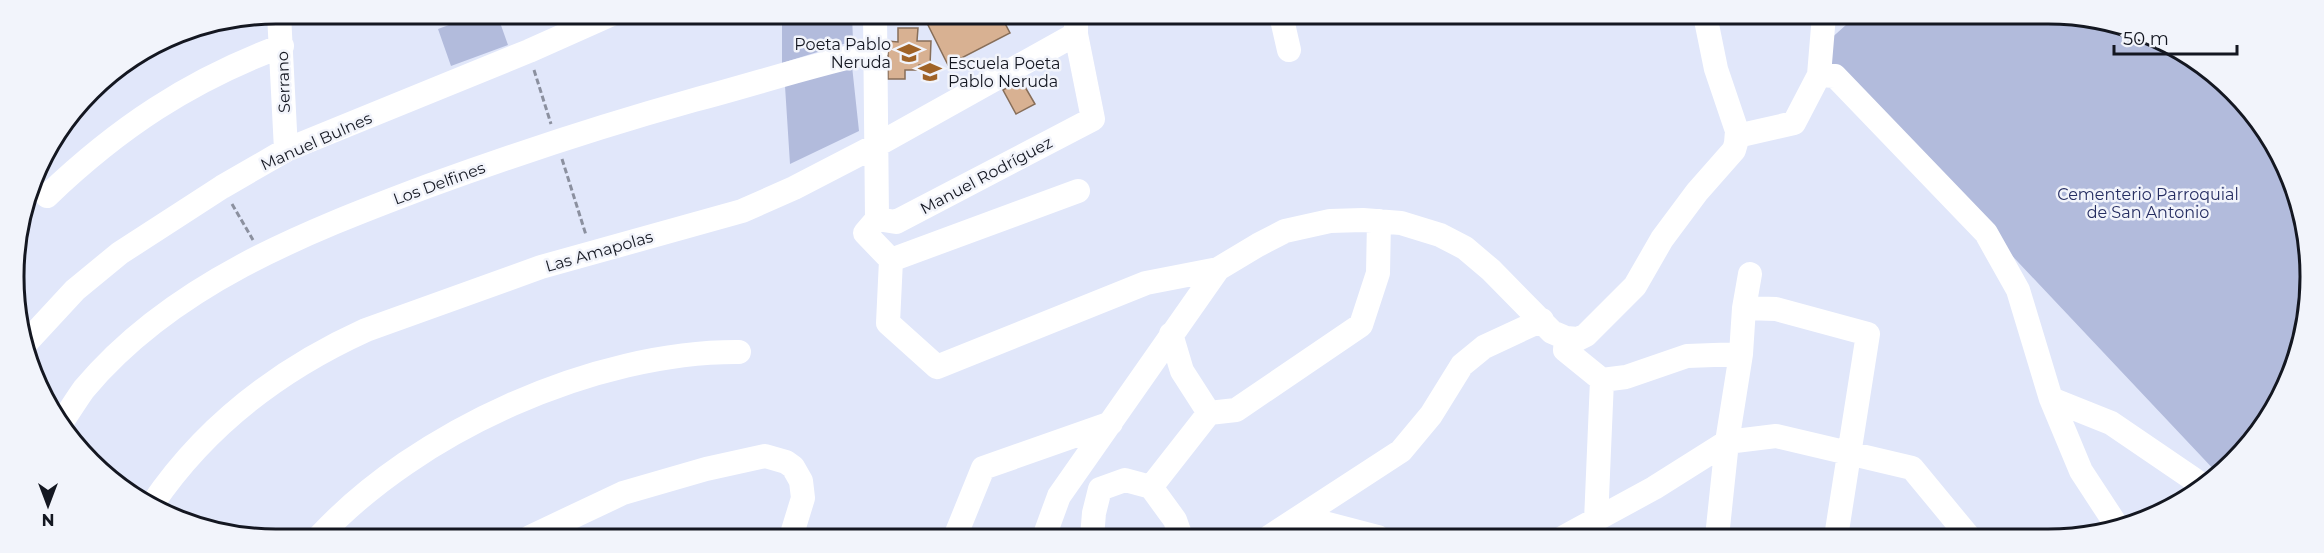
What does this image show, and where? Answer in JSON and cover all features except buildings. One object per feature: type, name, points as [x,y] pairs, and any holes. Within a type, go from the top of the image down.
[{"type":"street","name":"Serrano","points":[[280,24],[286,150]]},
{"type":"street","name":"Manuel Bulnes","points":[[32,336],[54,310],[97,271],[222,187],[286,150],[589,24]]},
{"type":"street","points":[[876,24],[878,219],[865,233],[891,260],[888,323],[937,366],[1146,283],[1218,269],[1258,244],[1285,231],[1330,221],[1401,223],[1454,241],[1491,270],[1552,332],[1566,338],[1578,339],[1586,335],[1635,286],[1669,230],[1696,192],[1734,150],[1737,136],[1716,69],[1707,24]]},
{"type":"street","name":"Manuel Rodríguez","points":[[878,219],[896,222],[1093,119],[1076,24]]},
{"type":"street","name":"Las Amapolas","points":[[157,499],[193,453],[239,408],[287,372],[339,342],[366,330],[541,267],[742,211],[794,188],[877,144],[1076,24]]},
{"type":"street","points":[[1283,24],[1289,51]]},
{"type":"street","points":[[1737,136],[1794,123],[1819,75],[1823,24]]},
{"type":"street","points":[[47,196],[104,144],[167,100],[235,64],[282,46]]},
{"type":"street","name":"Los Delfines","points":[[66,416],[98,375],[151,325],[205,287],[262,255],[317,229],[525,150],[614,122],[832,60],[876,51]]},
{"type":"street","points":[[1819,75],[1835,76],[1986,233],[2018,290],[2051,399],[2080,471],[2113,520]]},
{"type":"street","points":[[891,260],[1078,191]]},
{"type":"street","points":[[1151,488],[1209,413],[1236,410],[1361,325],[1378,273],[1379,221]]},
{"type":"street","points":[[1047,529],[1059,496],[1218,269]]},
{"type":"street","points":[[1719,529],[1728,441],[1741,354],[1744,308],[1750,274]]},
{"type":"street","points":[[1744,308],[1776,309],[1868,334],[1837,529]]},
{"type":"street","points":[[1281,529],[1401,451],[1431,415],[1462,365],[1484,347],[1542,320]]},
{"type":"street","points":[[1171,334],[1182,371],[1209,413]]},
{"type":"street","points":[[1566,338],[1565,350],[1602,380],[1626,377],[1687,356],[1741,354]]},
{"type":"street","points":[[328,529],[357,499],[403,464],[453,434],[531,398],[598,374],[654,359],[683,354],[739,352]]},
{"type":"street","points":[[1596,521],[1602,380]]},
{"type":"street","points":[[2051,399],[2111,423],[2196,481]]},
{"type":"street","points":[[958,529],[983,468],[1111,423]]},
{"type":"street","points":[[1580,529],[1728,441],[1776,436],[1911,468],[1962,529]]},
{"type":"street","points":[[547,529],[623,493],[706,469],[765,456],[786,462],[793,467],[801,481],[803,498],[793,529]]},
{"type":"street","points":[[1093,529],[1100,489],[1125,480],[1151,488],[1175,520],[1178,529]]},
{"type":"street","points":[[1300,516],[1348,529]]},
{"type":"path","points":[[222,187],[262,255]]},
{"type":"green space","points":[[452,24],[501,24],[508,45],[451,66],[438,29]]},
{"type":"green space","points":[[782,24],[852,24],[853,41],[782,63]]},
{"type":"green space","name":"Cementerio Parroquial de San Antonio","points":[[1847,24],[2080,26],[2129,37],[2159,50],[2201,76],[2226,98],[2257,136],[2281,180],[2295,227],[2300,276],[2295,326],[2281,373],[2257,417],[2226,455],[2212,468],[1818,50]]},
{"type":"green space","points":[[852,66],[859,131],[790,164],[785,86]]},
{"type":"place","name":"Poeta Pablo Neruda","points":[[909,53]]},
{"type":"place","name":"Escuela Poeta Pablo Neruda","points":[[930,72]]}]
